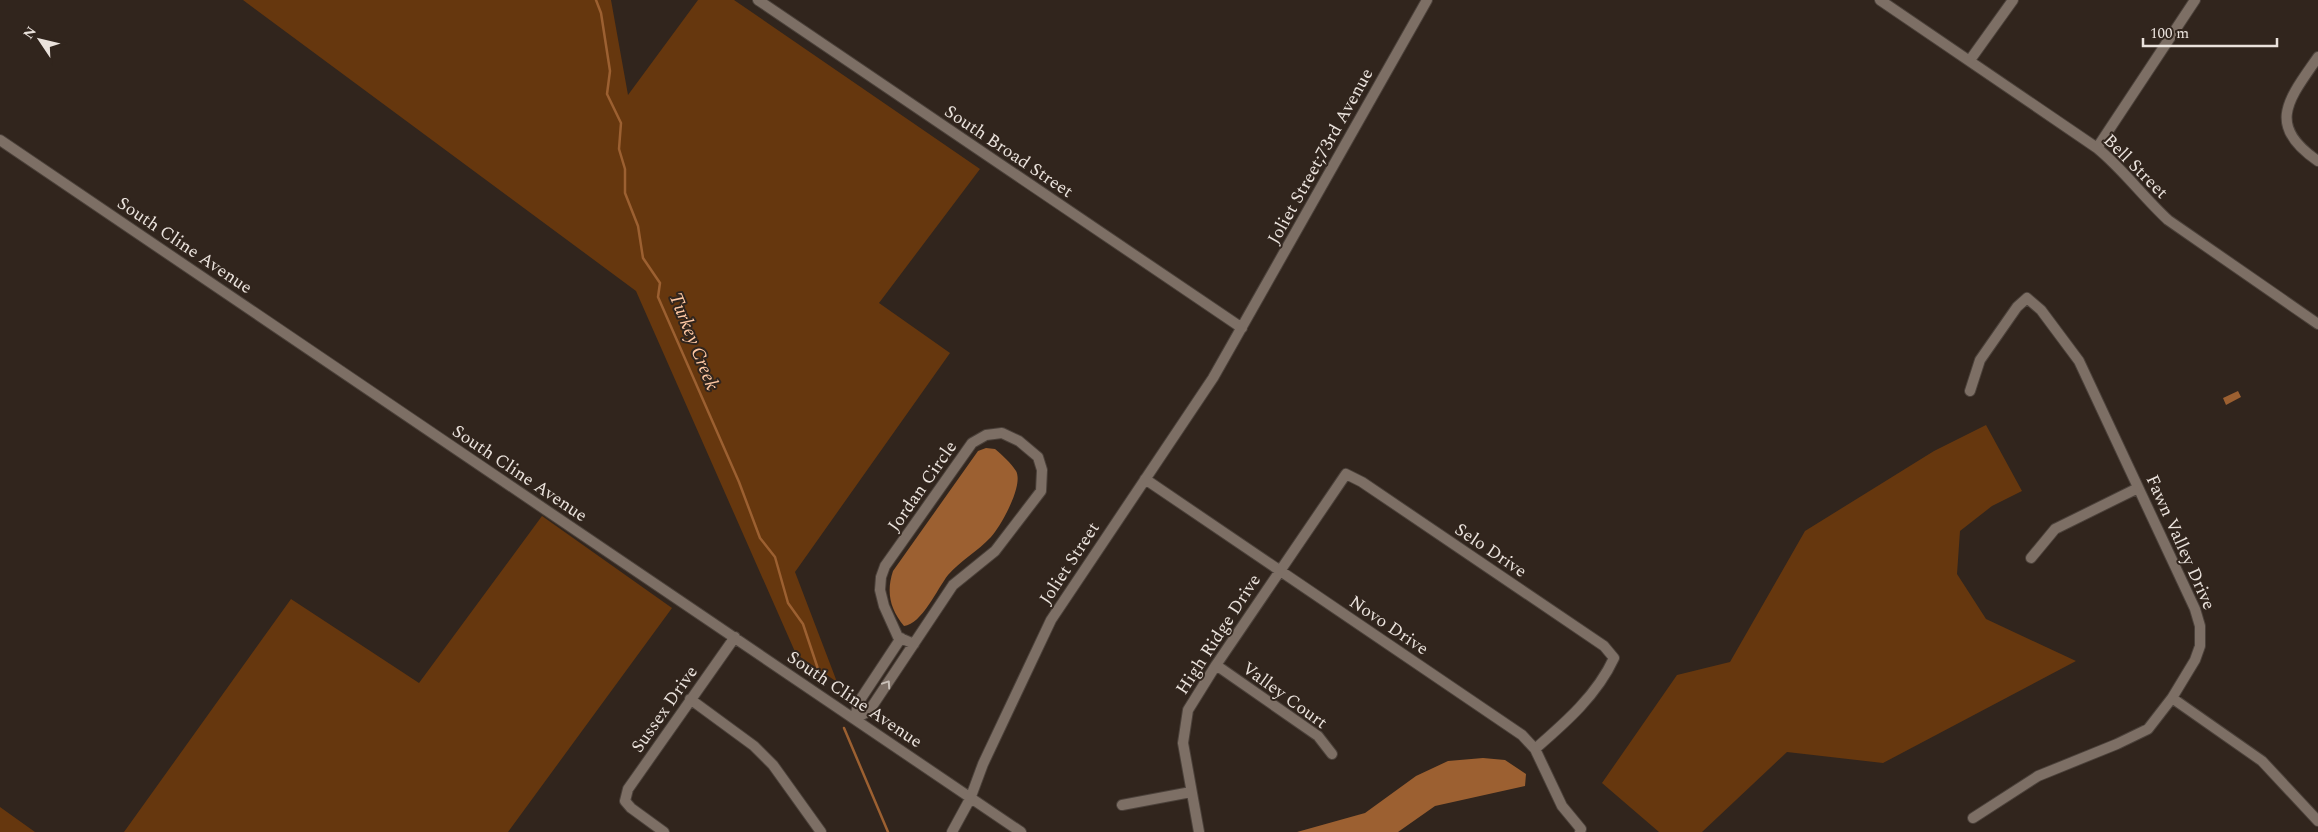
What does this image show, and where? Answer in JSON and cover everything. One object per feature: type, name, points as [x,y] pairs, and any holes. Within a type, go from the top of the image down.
[{"type":"street","name":"South Broad Street","points":[[758,0],[1242,328]]},
{"type":"street","name":"Joliet Street;73rd Avenue","points":[[1242,328],[1427,0]]},
{"type":"street","name":"Bell Street","points":[[1880,0],[2097,148],[2114,162],[2148,202],[2168,220],[2318,324]]},
{"type":"street","points":[[1970,60],[2013,0]]},
{"type":"street","points":[[2097,148],[2195,0]]},
{"type":"street","points":[[2318,57],[2290,100],[2286,114],[2292,138],[2300,149],[2318,161]]},
{"type":"street","name":"South Cline Avenue","points":[[0,140],[1021,832]]},
{"type":"street","name":"Fawn Valley Drive","points":[[1970,392],[1980,360],[2017,307],[2027,298],[2042,310],[2079,360],[2195,609],[2200,626],[2200,646],[2195,660],[2172,698],[2148,729],[2117,744],[2038,776],[1973,818]]},
{"type":"street","name":"Joliet Street","points":[[952,832],[970,798],[983,764],[1051,620],[1213,378],[1242,328]]},
{"type":"street","name":"Jordan Circle","points":[[855,719],[869,711],[953,585],[995,551],[1041,491],[1042,470],[1038,457],[1019,441],[1002,433],[986,434],[972,443],[885,566],[881,577],[880,590],[884,606],[898,637],[901,638]]},
{"type":"street","name":"High Ridge Drive","points":[[1199,832],[1183,743],[1188,710],[1216,665],[1346,474]]},
{"type":"street","name":"Selo Drive","points":[[1346,474],[1370,487],[1604,646],[1614,658],[1595,690],[1572,716],[1535,749]]},
{"type":"street","name":"Novo Drive","points":[[1145,479],[1522,735],[1535,749],[1562,806],[1580,831]]},
{"type":"street","points":[[2031,558],[2055,529],[2138,488]]},
{"type":"street","name":"Sussex Drive","points":[[664,832],[631,808],[625,801],[628,788],[735,637]]},
{"type":"street","points":[[855,719],[858,703],[901,638],[914,644]]},
{"type":"street","name":"Valley Court","points":[[1216,665],[1318,736],[1332,754]]},
{"type":"street","points":[[2172,698],[2262,761],[2318,822]]},
{"type":"street","points":[[690,700],[760,752],[773,765],[817,830]]},
{"type":"street","points":[[1122,805],[1191,792]]},
{"type":"shaded area","points":[[243,0],[611,0],[628,95],[698,0],[734,0],[980,169],[879,303],[950,353],[795,572],[837,682],[796,654],[636,291]]},
{"type":"shaded area","points":[[2238,391],[2241,397],[2226,405],[2223,398]]},
{"type":"shaded area","points":[[1986,425],[2022,491],[1992,506],[1960,531],[1957,574],[1986,619],[2076,661],[1883,763],[1787,752],[1702,832],[1659,832],[1602,783],[1677,675],[1730,662],[1805,531],[1934,451]]},
{"type":"shaded area","points":[[986,448],[995,449],[1016,471],[1018,477],[1017,486],[1010,505],[991,537],[948,575],[923,613],[911,624],[904,626],[895,613],[891,600],[890,586],[893,571],[978,451]]},
{"type":"shaded area","points":[[542,516],[672,608],[508,832],[124,832],[291,599],[419,683]]},
{"type":"shaded area","points":[[1483,758],[1505,760],[1526,774],[1525,786],[1435,806],[1398,832],[1297,832],[1365,813],[1416,776],[1448,761]]},
{"type":"shaded area","points":[[0,807],[35,832],[0,832]]},
{"type":"waterway","name":"Turkey Creek","points":[[596,0],[601,13],[610,71],[607,94],[621,123],[619,149],[625,169],[625,193],[638,226],[643,258],[660,283],[658,297],[739,482],[760,538],[775,557],[788,603],[803,624],[822,681]]},
{"type":"waterway","name":"Turkey Creek","points":[[844,728],[888,832]]}]
